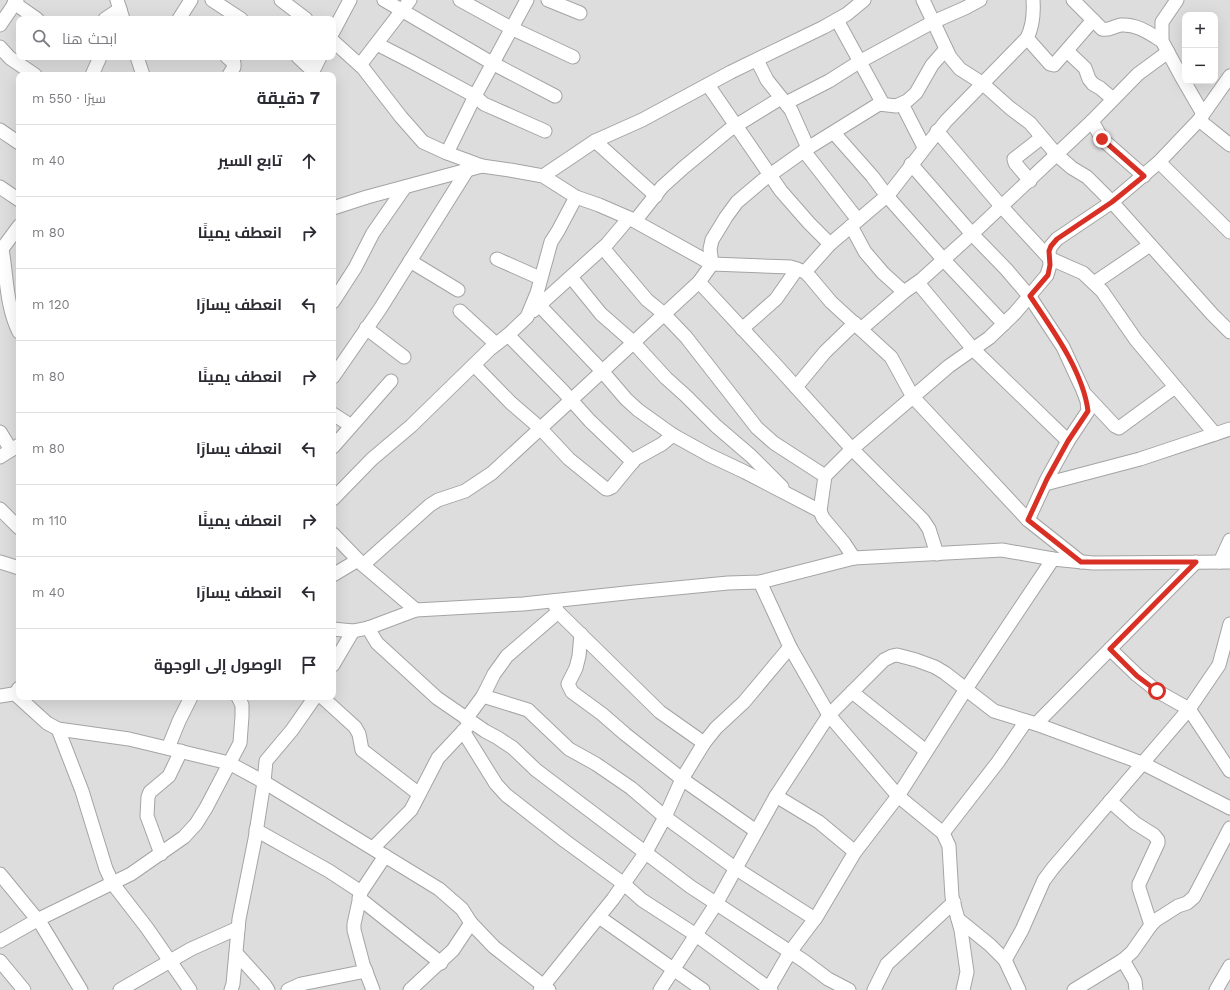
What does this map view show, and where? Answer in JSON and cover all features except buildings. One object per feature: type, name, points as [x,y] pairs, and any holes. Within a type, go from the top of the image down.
[{"type":"street","points":[[181,16],[191,0]]},
{"type":"street","points":[[212,0],[236,16]]},
{"type":"street","points":[[281,0],[302,16]]},
{"type":"street","points":[[336,26],[350,0]]},
{"type":"street","points":[[384,0],[492,63],[555,96]]},
{"type":"street","points":[[360,65],[403,12],[410,0]]},
{"type":"street","points":[[460,0],[511,28],[573,56]]},
{"type":"street","points":[[447,153],[492,63],[527,0]]},
{"type":"street","points":[[548,0],[580,13]]},
{"type":"street","points":[[543,176],[595,141],[642,120],[837,20],[864,0]]},
{"type":"street","points":[[922,0],[955,64],[982,83],[1030,124],[1057,155],[1072,168],[1087,177],[1112,202],[1212,314],[1230,332]]},
{"type":"street","points":[[336,496],[372,459],[411,426],[496,344],[603,248],[683,168],[735,126],[784,100],[829,81],[859,62],[933,22],[980,0]]},
{"type":"street","points":[[742,328],[776,299],[801,270],[887,196],[937,132],[982,83],[1027,38],[1031,29],[1034,10],[1033,0]]},
{"type":"street","points":[[1073,0],[1102,29],[1106,30],[1119,25],[1131,25],[1141,28],[1165,47]]},
{"type":"street","points":[[1177,0],[1162,22],[1165,47],[1201,117],[1230,145]]},
{"type":"street","points":[[1,20],[16,2],[32,16]]},
{"type":"street","points":[[110,16],[120,9]]},
{"type":"street","points":[[837,20],[883,104]]},
{"type":"street","points":[[1027,38],[1052,65],[1054,65],[1093,20]]},
{"type":"street","points":[[336,44],[360,65],[423,142],[482,166],[543,176],[576,197],[599,205],[632,220],[712,264],[791,267],[801,270],[810,276],[831,302],[891,357],[913,397],[1028,520],[1081,562]]},
{"type":"street","points":[[377,44],[475,96],[484,104],[545,131]]},
{"type":"street","points":[[0,47],[10,58],[31,72]]},
{"type":"street","points":[[796,387],[825,352],[858,326],[918,283],[1030,181],[1165,47]]},
{"type":"street","points":[[336,574],[360,563],[430,505],[438,500],[465,491],[492,473],[663,313],[699,282],[712,264],[710,248],[712,240],[737,202],[771,174],[879,104],[896,106],[907,102],[916,93],[932,66],[946,49]]},
{"type":"street","points":[[1067,51],[1085,68],[1089,79],[1093,84],[1113,99]]},
{"type":"street","points":[[93,72],[99,60]]},
{"type":"street","points":[[138,60],[142,72]]},
{"type":"street","points":[[230,60],[234,63],[234,67],[231,72]]},
{"type":"street","points":[[301,60],[311,72]]},
{"type":"street","points":[[312,72],[318,60]]},
{"type":"street","points":[[757,60],[768,80],[791,110],[806,150],[854,223],[865,252],[883,273],[904,292]]},
{"type":"street","points":[[854,558],[844,543],[823,518],[820,511],[825,476],[852,449],[913,397],[973,348],[989,338],[1004,324],[1048,275],[1051,246],[1057,239],[1112,202],[1159,162],[1201,117],[1225,94],[1230,76]]},
{"type":"street","points":[[708,85],[735,126],[771,174],[788,201],[830,244]]},
{"type":"street","points":[[902,104],[924,147]]},
{"type":"street","points":[[1092,121],[1102,139],[1144,176]]},
{"type":"street","points":[[0,130],[16,141]]},
{"type":"street","points":[[937,132],[1001,206],[1049,258],[1083,273],[1102,291],[1136,340],[1215,434]]},
{"type":"street","points":[[834,133],[943,259],[1004,324]]},
{"type":"street","points":[[1030,181],[1014,163],[1014,159],[1041,138]]},
{"type":"street","points":[[595,141],[656,196]]},
{"type":"street","points":[[1159,162],[1230,232]]},
{"type":"street","points":[[911,164],[972,234],[1030,296],[1063,347],[1084,393],[1088,411],[1068,441],[1028,520]]},
{"type":"street","points":[[336,207],[367,197],[466,172],[482,166]]},
{"type":"street","points":[[336,373],[380,309],[466,172]]},
{"type":"street","points":[[0,187],[16,197]]},
{"type":"street","points":[[336,297],[355,268],[373,233],[405,187]]},
{"type":"street","points":[[527,317],[534,303],[551,242],[576,197]]},
{"type":"street","points":[[16,230],[1,249],[6,274],[3,295],[16,325]]},
{"type":"street","points":[[1094,283],[1150,245]]},
{"type":"street","points":[[603,248],[648,300],[686,337],[734,400],[761,432],[780,447],[825,476]]},
{"type":"street","points":[[497,258],[540,278]]},
{"type":"street","points":[[410,261],[458,290]]},
{"type":"street","points":[[571,277],[601,314],[633,342],[666,378],[716,426],[751,456],[790,495]]},
{"type":"street","points":[[699,282],[852,449],[923,520],[929,529],[937,554]]},
{"type":"street","points":[[918,283],[973,348],[1068,441]]},
{"type":"street","points":[[3,295],[16,288]]},
{"type":"street","points":[[540,306],[638,410],[673,435],[709,455],[820,511]]},
{"type":"street","points":[[460,311],[496,344]]},
{"type":"street","points":[[366,328],[404,357]]},
{"type":"street","points":[[508,334],[610,441],[633,462]]},
{"type":"street","points":[[474,365],[511,403],[540,428],[569,459],[606,489],[612,487],[635,459],[662,444],[673,435]]},
{"type":"street","points":[[336,443],[350,425],[391,381]]},
{"type":"street","points":[[1084,393],[1115,426],[1119,428],[1176,387]]},
{"type":"street","points":[[336,416],[350,425]]},
{"type":"street","points":[[1045,484],[1140,459],[1230,429]]},
{"type":"street","points":[[0,432],[10,451]]},
{"type":"street","points":[[0,509],[16,525]]},
{"type":"street","points":[[336,537],[360,563],[416,610]]},
{"type":"street","points":[[336,628],[354,631],[368,628],[416,610],[523,604],[556,606],[728,583],[760,582],[854,558],[1002,550],[1053,559],[1081,562],[1225,562],[1230,540]]},
{"type":"street","points":[[467,724],[496,784],[506,795],[624,884],[648,904],[696,935],[769,989],[790,952],[815,919],[855,852],[898,796],[966,689],[1053,559]]},
{"type":"street","points":[[0,562],[16,567]]},
{"type":"street","points":[[943,834],[998,762],[1031,723],[1110,649],[1196,562]]},
{"type":"street","points":[[760,582],[790,647],[829,715],[898,796],[943,834],[949,846],[954,902],[961,930],[967,972],[963,990]]},
{"type":"street","points":[[556,606],[581,634],[660,712],[704,743]]},
{"type":"street","points":[[373,848],[407,815],[415,804],[438,758],[467,724],[494,674],[507,656],[556,606]]},
{"type":"street","points":[[1005,960],[1022,930],[1044,880],[1110,800],[1189,709],[1219,665],[1230,624]]},
{"type":"street","points":[[368,628],[377,643],[467,724],[513,748],[536,770],[716,904],[790,952],[828,979],[849,990]]},
{"type":"street","points":[[336,660],[354,631]]},
{"type":"street","points":[[581,634],[579,656],[576,668],[568,684],[568,688],[682,779],[756,831]]},
{"type":"street","points":[[25,700],[47,723],[58,729],[129,739],[229,763],[264,782],[439,889],[462,909],[471,924],[494,947],[544,988],[624,884],[646,852],[665,817],[682,779],[704,743],[716,728],[749,696],[790,647]]},
{"type":"street","points":[[1110,649],[1137,676],[1157,691],[1189,709],[1230,771]]},
{"type":"street","points":[[660,990],[716,904],[776,796],[829,715],[884,660],[892,656],[897,655],[935,667],[994,711],[1142,763],[1230,808]]},
{"type":"street","points":[[0,696],[16,692]]},
{"type":"street","points":[[852,692],[926,751]]},
{"type":"street","points":[[483,696],[528,710],[569,749],[596,764],[631,788],[665,817],[735,868],[815,919]]},
{"type":"street","points":[[168,748],[178,721],[189,700]]},
{"type":"street","points":[[0,941],[37,920],[131,874],[184,837],[196,824],[206,808],[240,743],[242,706],[239,700]]},
{"type":"street","points":[[231,990],[233,984],[238,928],[256,830],[266,761],[292,730],[312,700]]},
{"type":"street","points":[[316,700],[355,727],[362,750],[419,794]]},
{"type":"street","points":[[58,729],[82,791],[106,869],[113,884],[190,990]]},
{"type":"street","points":[[161,854],[147,816],[148,797],[150,792],[168,776],[181,751]]},
{"type":"street","points":[[776,796],[819,822],[855,852]]},
{"type":"street","points":[[1110,800],[1131,819],[1154,835],[1158,840],[1139,884],[1150,925]]},
{"type":"street","points":[[1074,990],[1123,960],[1132,952],[1150,925],[1178,906],[1187,903],[1194,896],[1230,828]]},
{"type":"street","points":[[256,830],[322,867],[360,895],[441,963]]},
{"type":"street","points":[[373,990],[354,930],[360,895],[385,856]]},
{"type":"street","points":[[0,874],[37,920],[81,990]]},
{"type":"street","points":[[874,990],[887,964],[954,902]]},
{"type":"street","points":[[599,917],[703,990]]},
{"type":"street","points":[[958,919],[990,945],[1005,960],[1019,990]]},
{"type":"street","points":[[410,990],[441,963],[453,950],[471,924]]},
{"type":"street","points":[[120,990],[191,949],[238,928]]},
{"type":"street","points":[[236,954],[268,990]]},
{"type":"street","points":[[1123,960],[1136,981],[1136,990]]},
{"type":"street","points":[[0,961],[24,990]]},
{"type":"street","points":[[1216,990],[1230,966]]},
{"type":"street","points":[[288,990],[301,984],[366,971]]},
{"type":"shaded area","points":[[0,0],[1230,0],[1230,990],[0,990]]},
{"type":"route","points":[[1102,139],[1144,176],[1112,202],[1057,239],[1049,251],[1050,265],[1048,275],[1030,296],[1063,347],[1082,388],[1087,401],[1088,411],[1068,441],[1047,479],[1028,520],[1081,562],[1196,562],[1110,649],[1137,676],[1157,691]]}]
